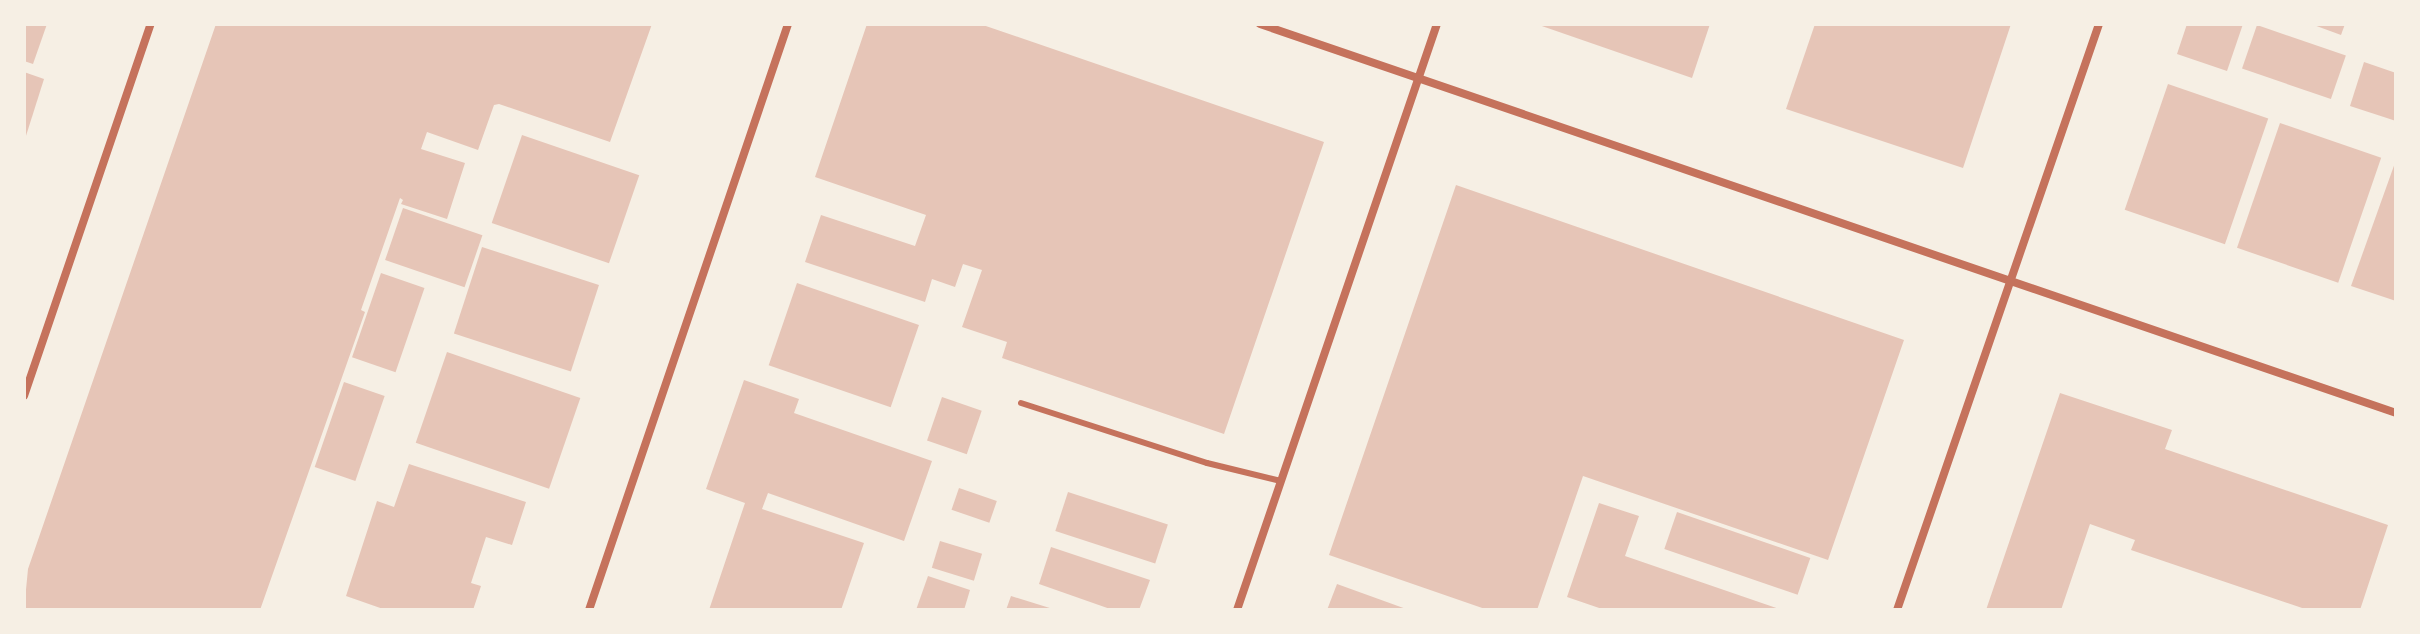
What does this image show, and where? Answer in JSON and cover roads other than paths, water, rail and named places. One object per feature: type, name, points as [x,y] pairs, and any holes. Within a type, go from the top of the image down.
[{"type":"street","points":[[24,396],[151,24]]},
{"type":"street","points":[[589,610],[788,24]]},
{"type":"street","points":[[1260,24],[2396,413]]},
{"type":"street","points":[[1237,610],[1437,24]]},
{"type":"street","points":[[1897,610],[2099,24]]},
{"type":"lane","points":[[1021,403],[1207,463],[1281,481]]}]
